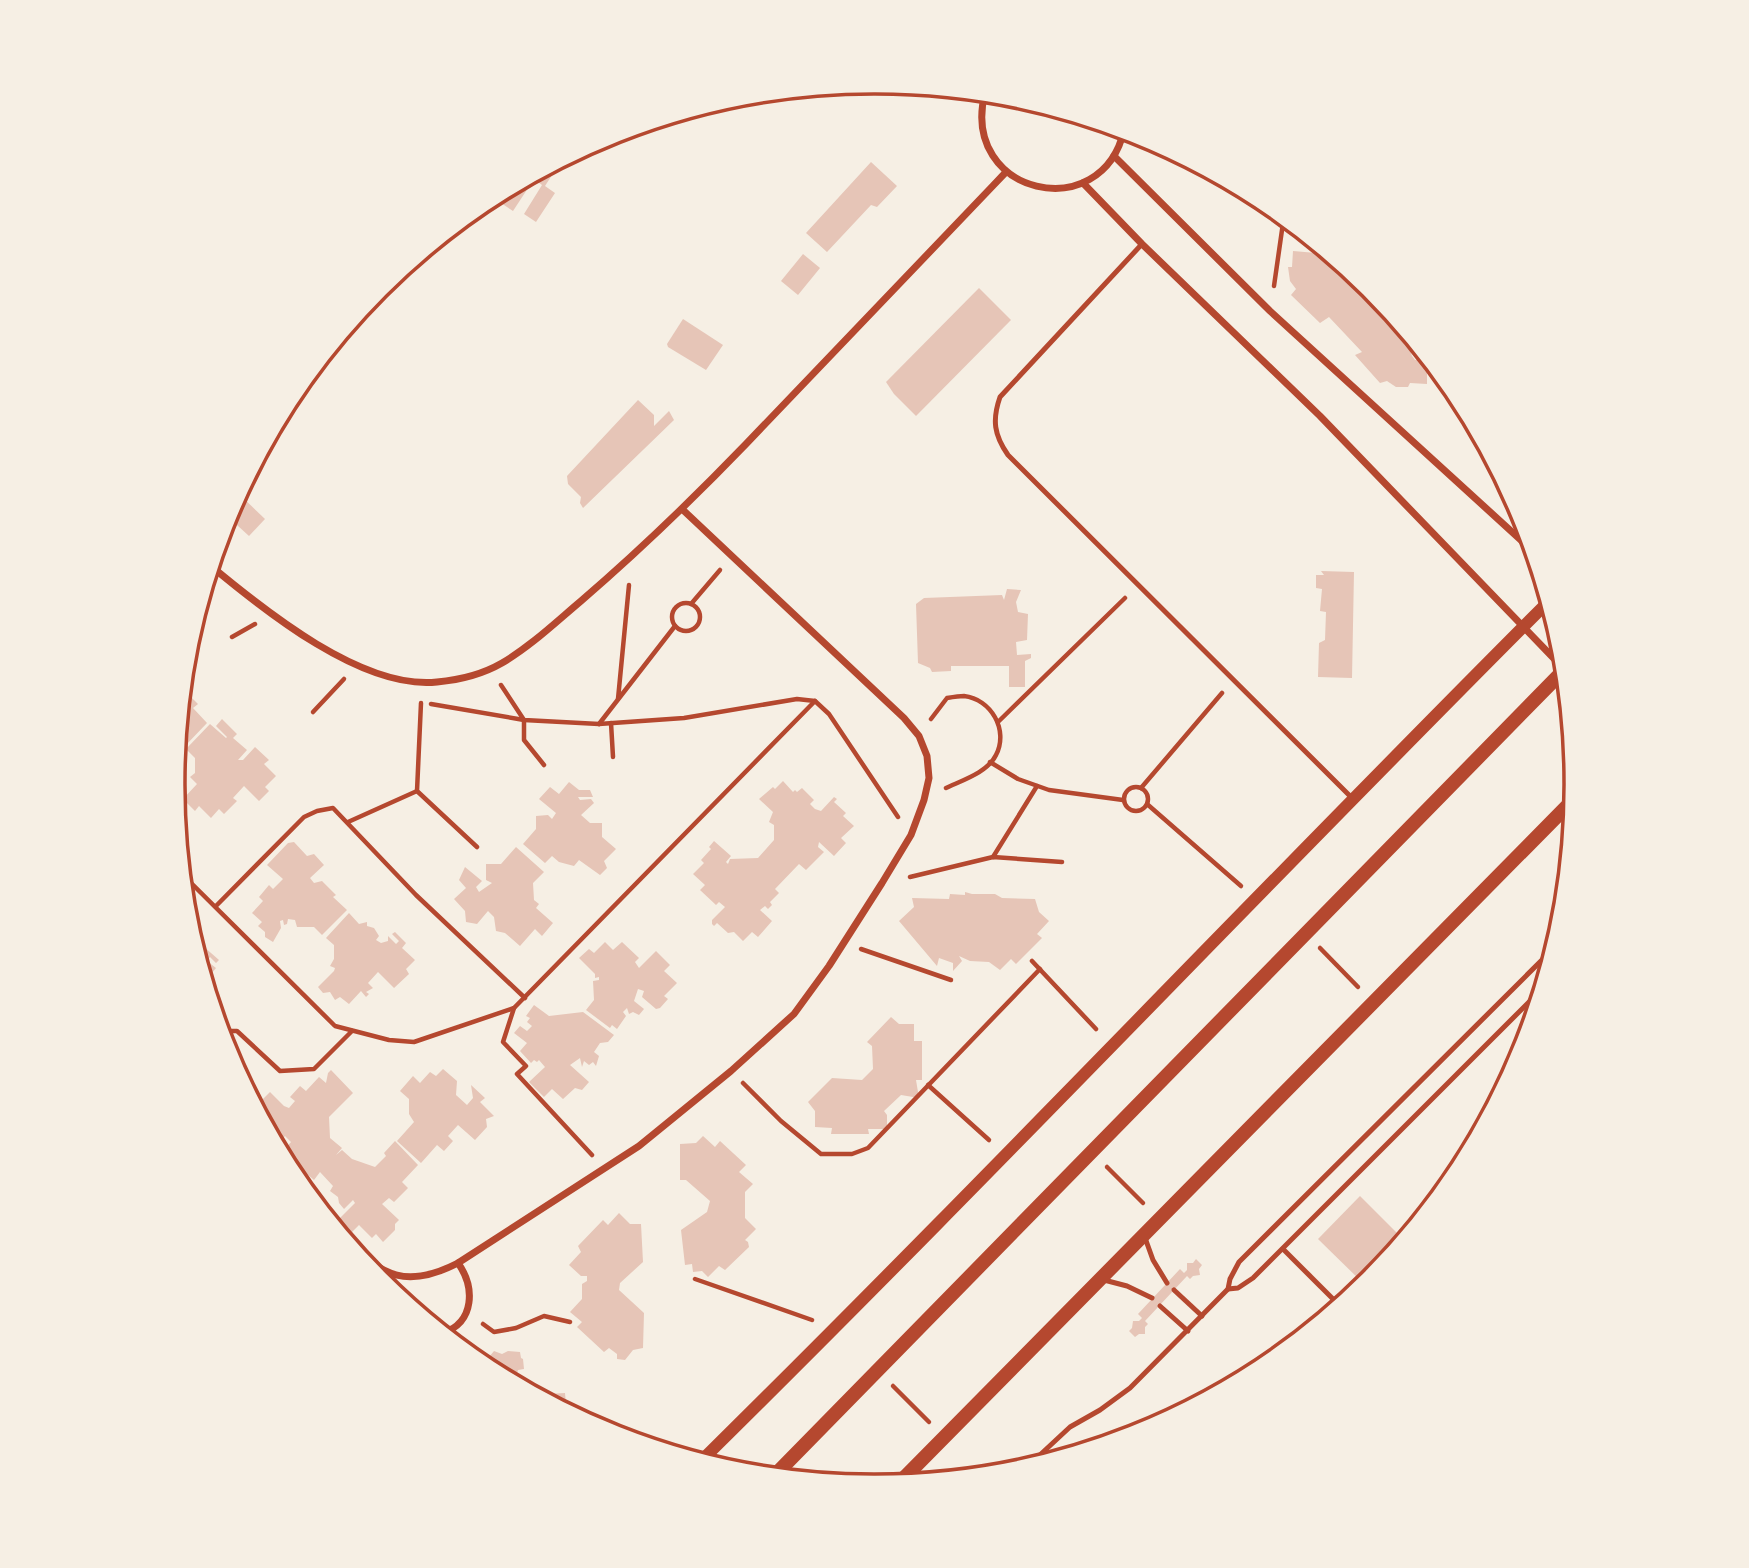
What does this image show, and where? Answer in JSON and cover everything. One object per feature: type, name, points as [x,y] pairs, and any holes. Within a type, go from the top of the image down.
[{"type":"main road","points":[[782,1468],[1556,679]]},
{"type":"main road","points":[[910,1472],[1563,810]]},
{"type":"street","points":[[983,103],[982,134],[991,155],[1006,172],[1020,181],[1051,189],[1083,183],[1095,176],[1114,156],[1120,140]]},
{"type":"street","points":[[1114,156],[1270,311],[1518,538]]},
{"type":"street","points":[[219,572],[271,614],[336,654],[390,677],[414,682],[436,682],[474,675],[501,664],[526,647],[683,510],[1006,172]]},
{"type":"street","points":[[1083,183],[1142,244],[1320,416],[1552,655]]},
{"type":"street","points":[[390,1274],[414,1278],[437,1274],[458,1263],[639,1146],[731,1072],[794,1014],[844,944],[911,835],[929,779],[927,756],[919,736],[904,718],[683,510]]},
{"type":"street","points":[[709,1453],[836,1328],[1352,798],[1542,608]]},
{"type":"street","points":[[451,1328],[466,1312],[470,1299],[466,1274],[458,1263]]},
{"type":"lane","points":[[1142,244],[1000,397],[994,427],[999,443],[1137,586],[1352,798]]},
{"type":"lane","points":[[1228,1289],[1239,1262],[1540,965]]},
{"type":"lane","points":[[1042,1452],[1064,1432],[1130,1388],[1228,1289],[1246,1284],[1528,1003]]},
{"type":"lane","points":[[1144,1235],[1153,1260],[1167,1283]]},
{"type":"lane","points":[[1283,1248],[1333,1299]]},
{"type":"lane","points":[[1100,1280],[1127,1286],[1152,1298]]},
{"type":"lane","points":[[1174,1290],[1202,1316]]},
{"type":"lane","points":[[1160,1306],[1188,1331]]},
{"type":"path","points":[[1270,311],[1282,228]]},
{"type":"path","points":[[691,604],[732,556]]},
{"type":"path","points":[[618,699],[632,557]]},
{"type":"path","points":[[998,722],[1137,586]]},
{"type":"path","points":[[680,604],[691,604],[699,611],[700,619],[691,630],[684,631],[675,626],[671,615],[674,608],[680,604]]},
{"type":"path","points":[[599,724],[675,626]]},
{"type":"path","points":[[313,712],[343,680],[362,667]]},
{"type":"path","points":[[474,675],[500,684],[524,720],[524,740],[544,765]]},
{"type":"path","points":[[343,680],[356,684]]},
{"type":"path","points":[[1141,788],[1233,680]]},
{"type":"path","points":[[919,736],[947,698],[963,696],[978,700],[990,709],[998,722],[1001,739],[996,755],[985,768],[924,800]]},
{"type":"path","points":[[408,699],[524,720],[599,724],[684,718],[797,699],[815,701],[828,714],[911,835]]},
{"type":"path","points":[[193,884],[335,1026],[389,1040],[414,1042],[514,1008],[815,701]]},
{"type":"path","points":[[417,791],[422,703]]},
{"type":"path","points":[[611,723],[613,757]]},
{"type":"path","points":[[990,762],[1018,779],[1037,786],[1124,800],[1131,810],[1143,808],[1148,798],[1141,788],[1134,787],[1129,790],[1124,800]]},
{"type":"path","points":[[993,857],[1037,786]]},
{"type":"path","points":[[348,822],[417,791]]},
{"type":"path","points":[[417,791],[477,847]]},
{"type":"path","points":[[1147,804],[1254,898]]},
{"type":"path","points":[[216,906],[304,817],[333,808],[416,895],[525,998]]},
{"type":"path","points":[[882,883],[993,857],[1062,862]]},
{"type":"path","points":[[1305,933],[1373,1003]]},
{"type":"path","points":[[844,944],[951,979]]},
{"type":"path","points":[[1032,961],[1111,1045]]},
{"type":"path","points":[[731,1072],[781,1121],[821,1154],[852,1154],[868,1148],[1040,969]]},
{"type":"path","points":[[514,1008],[503,1042],[526,1066],[517,1074],[604,1169]]},
{"type":"path","points":[[231,1031],[237,1031],[279,1071],[314,1069],[352,1031]]},
{"type":"path","points":[[928,1085],[1005,1154]]},
{"type":"path","points":[[1091,1151],[1159,1219]]},
{"type":"path","points":[[695,1279],[836,1328]]},
{"type":"path","points":[[466,1312],[494,1332],[516,1328],[544,1317],[570,1322]]},
{"type":"path","points":[[878,1370],[945,1437]]},
{"type":"building","points":[[871,162],[897,186],[877,207],[871,205],[827,252],[806,233]]},
{"type":"building","points":[[552,176],[545,186],[555,193],[536,222],[524,214],[542,185],[539,182]]},
{"type":"building","points":[[528,188],[513,211],[502,204]]},
{"type":"building","points":[[1293,251],[1313,253],[1329,266],[1393,329],[1412,352],[1415,360],[1418,360],[1427,371],[1427,384],[1410,383],[1408,387],[1396,387],[1387,381],[1380,383],[1355,355],[1362,352],[1329,317],[1320,323],[1291,295],[1296,289],[1290,281],[1288,267],[1292,267]]},
{"type":"building","points":[[803,254],[820,268],[798,295],[781,281]]},
{"type":"building","points":[[979,288],[1011,320],[916,416],[886,382]]},
{"type":"building","points":[[683,319],[723,345],[706,370],[668,347],[667,344]]},
{"type":"building","points":[[638,400],[654,415],[654,426],[669,411],[674,420],[583,508],[581,497],[568,484],[567,476]]},
{"type":"building","points":[[246,501],[265,519],[249,536],[236,524]]},
{"type":"building","points":[[1321,571],[1354,572],[1352,678],[1318,677],[1319,643],[1325,640],[1326,612],[1320,611],[1322,589],[1316,588],[1316,575],[1324,575]]},
{"type":"building","points":[[1007,589],[1021,590],[1016,602],[1018,612],[1028,614],[1027,640],[1016,642],[1017,655],[1031,654],[1031,658],[1025,661],[1025,687],[1009,687],[1009,666],[951,666],[951,671],[932,672],[930,668],[918,663],[916,604],[924,598],[1002,595],[1004,600]]},
{"type":"building","points":[[191,697],[198,704],[193,708],[207,723],[186,745]]},
{"type":"building","points":[[222,719],[237,734],[233,738],[247,750],[238,760],[243,760],[255,747],[269,760],[264,764],[276,776],[265,787],[269,791],[259,801],[244,786],[233,798],[237,801],[224,814],[219,809],[211,818],[199,806],[195,811],[185,801],[185,797],[197,784],[190,777],[195,773],[195,758],[186,749],[210,724],[226,738],[216,726]]},
{"type":"building","points":[[783,781],[793,792],[802,788],[814,800],[810,804],[821,811],[834,797],[837,799],[834,802],[846,813],[843,816],[854,826],[841,838],[846,843],[834,856],[819,842],[818,847],[824,852],[806,870],[799,864],[775,889],[779,893],[770,902],[772,905],[768,909],[765,906],[760,910],[772,921],[758,937],[752,932],[743,941],[734,932],[728,933],[717,923],[714,926],[712,924],[712,920],[725,907],[719,902],[716,905],[700,890],[705,885],[693,874],[704,863],[701,860],[714,841],[731,856],[726,862],[728,864],[730,859],[758,858],[774,840],[774,825],[769,822],[773,812],[759,799]]},
{"type":"building","points":[[569,782],[579,790],[590,790],[593,797],[578,797],[580,800],[591,799],[594,803],[581,815],[590,823],[602,823],[602,837],[616,849],[604,861],[607,868],[600,875],[579,860],[574,866],[559,862],[552,856],[545,863],[523,844],[536,829],[536,816],[548,815],[552,819],[556,813],[539,799],[550,787],[559,794]]},
{"type":"building","points":[[294,842],[307,856],[314,854],[324,865],[310,878],[314,883],[322,881],[336,895],[333,897],[347,910],[322,935],[314,927],[297,927],[295,920],[288,919],[284,925],[283,920],[280,921],[281,928],[273,942],[265,937],[265,932],[258,926],[262,922],[252,913],[263,901],[259,897],[269,885],[273,889],[283,879],[267,865],[288,843]]},
{"type":"building","points":[[516,847],[544,872],[533,883],[534,900],[539,904],[536,908],[553,923],[542,936],[535,929],[520,946],[505,933],[496,931],[494,917],[488,911],[477,924],[466,922],[465,911],[454,899],[466,888],[459,880],[465,867],[482,881],[476,887],[479,892],[492,883],[486,880],[486,864],[501,864]]},
{"type":"building","points":[[965,892],[995,894],[1002,898],[1035,899],[1039,912],[1049,921],[1037,934],[1042,938],[1016,964],[1011,959],[1000,970],[989,962],[970,961],[959,956],[962,961],[953,971],[953,963],[939,958],[937,966],[899,921],[914,907],[912,898],[949,899],[950,894],[965,895]]},
{"type":"building","points":[[349,913],[359,924],[367,922],[367,926],[374,928],[379,936],[376,940],[381,943],[388,941],[388,936],[396,944],[399,941],[392,934],[395,932],[406,943],[402,948],[415,960],[406,969],[409,974],[394,988],[378,972],[368,983],[373,988],[366,992],[369,994],[366,997],[361,991],[349,1004],[340,997],[335,1000],[330,992],[323,993],[318,987],[335,968],[330,966],[334,959],[334,945],[326,938]]},
{"type":"building","points":[[605,942],[613,950],[622,942],[639,958],[635,962],[639,968],[656,951],[670,965],[664,971],[677,983],[664,996],[668,999],[656,1009],[642,997],[644,991],[638,989],[634,1001],[644,1009],[639,1015],[633,1012],[629,1014],[627,1008],[623,1012],[626,1016],[617,1029],[612,1025],[610,1028],[586,1010],[594,1000],[593,981],[599,980],[599,977],[595,978],[595,974],[579,958],[589,949],[594,953]]},
{"type":"building","points":[[205,947],[219,960],[216,963],[210,957],[208,960]]},
{"type":"building","points":[[208,962],[216,968],[212,973]]},
{"type":"building","points":[[534,1005],[549,1016],[583,1012],[614,1035],[608,1042],[600,1043],[594,1052],[599,1056],[596,1066],[593,1062],[589,1065],[584,1061],[582,1067],[580,1058],[570,1065],[589,1082],[582,1090],[575,1088],[563,1099],[552,1089],[544,1097],[529,1082],[545,1067],[539,1060],[531,1063],[520,1051],[527,1043],[514,1033],[520,1026],[527,1031],[532,1026],[527,1022],[530,1018],[526,1016]]},
{"type":"building","points":[[891,1017],[899,1024],[914,1024],[914,1041],[922,1041],[922,1080],[916,1080],[919,1098],[901,1095],[884,1111],[887,1115],[887,1129],[868,1129],[869,1134],[831,1134],[832,1128],[815,1127],[815,1111],[808,1102],[832,1078],[862,1080],[873,1069],[872,1046],[867,1042]]},
{"type":"building","points":[[443,1069],[457,1081],[456,1095],[467,1105],[473,1098],[471,1085],[485,1098],[480,1102],[494,1116],[486,1119],[487,1127],[475,1140],[458,1125],[448,1136],[453,1141],[444,1151],[437,1145],[421,1163],[397,1141],[414,1122],[409,1114],[409,1099],[400,1091],[413,1076],[420,1083],[430,1072],[436,1076]]},
{"type":"building","points":[[331,1070],[353,1093],[329,1117],[330,1138],[342,1148],[336,1155],[342,1150],[352,1159],[375,1167],[395,1141],[418,1165],[402,1182],[408,1188],[394,1202],[389,1198],[382,1204],[399,1220],[395,1224],[395,1230],[383,1242],[376,1234],[372,1238],[359,1225],[352,1232],[342,1222],[339,1219],[355,1203],[353,1200],[344,1209],[338,1197],[330,1191],[333,1186],[320,1172],[314,1180],[304,1172],[288,1146],[291,1142],[285,1136],[283,1138],[262,1100],[270,1092],[289,1108],[295,1101],[290,1097],[300,1086],[306,1091],[319,1077],[326,1083]]},
{"type":"building","points":[[703,1136],[715,1147],[720,1141],[746,1165],[739,1172],[753,1184],[745,1192],[745,1218],[756,1229],[745,1240],[749,1247],[725,1270],[719,1266],[708,1277],[702,1271],[693,1272],[692,1264],[685,1265],[681,1230],[707,1212],[710,1201],[686,1180],[680,1180],[680,1144],[696,1143]]},
{"type":"building","points":[[1360,1196],[1398,1234],[1357,1277],[1318,1239]]},
{"type":"building","points":[[619,1213],[630,1224],[641,1224],[643,1262],[620,1283],[619,1290],[644,1313],[643,1348],[633,1350],[625,1360],[617,1359],[617,1354],[609,1348],[604,1352],[577,1327],[582,1322],[570,1312],[582,1299],[582,1284],[587,1281],[587,1276],[581,1276],[569,1265],[581,1252],[578,1246],[603,1220],[608,1225]]},
{"type":"building","points":[[1196,1259],[1202,1265],[1199,1269],[1200,1275],[1190,1279],[1187,1276],[1145,1321],[1148,1324],[1145,1334],[1135,1337],[1129,1331],[1133,1321],[1142,1318],[1138,1314],[1180,1269],[1184,1273],[1187,1263],[1193,1263]]},
{"type":"building","points":[[494,1351],[502,1354],[508,1351],[520,1352],[524,1369],[518,1370],[517,1373],[490,1356]]},
{"type":"building","points":[[565,1393],[566,1400],[554,1394]]}]
